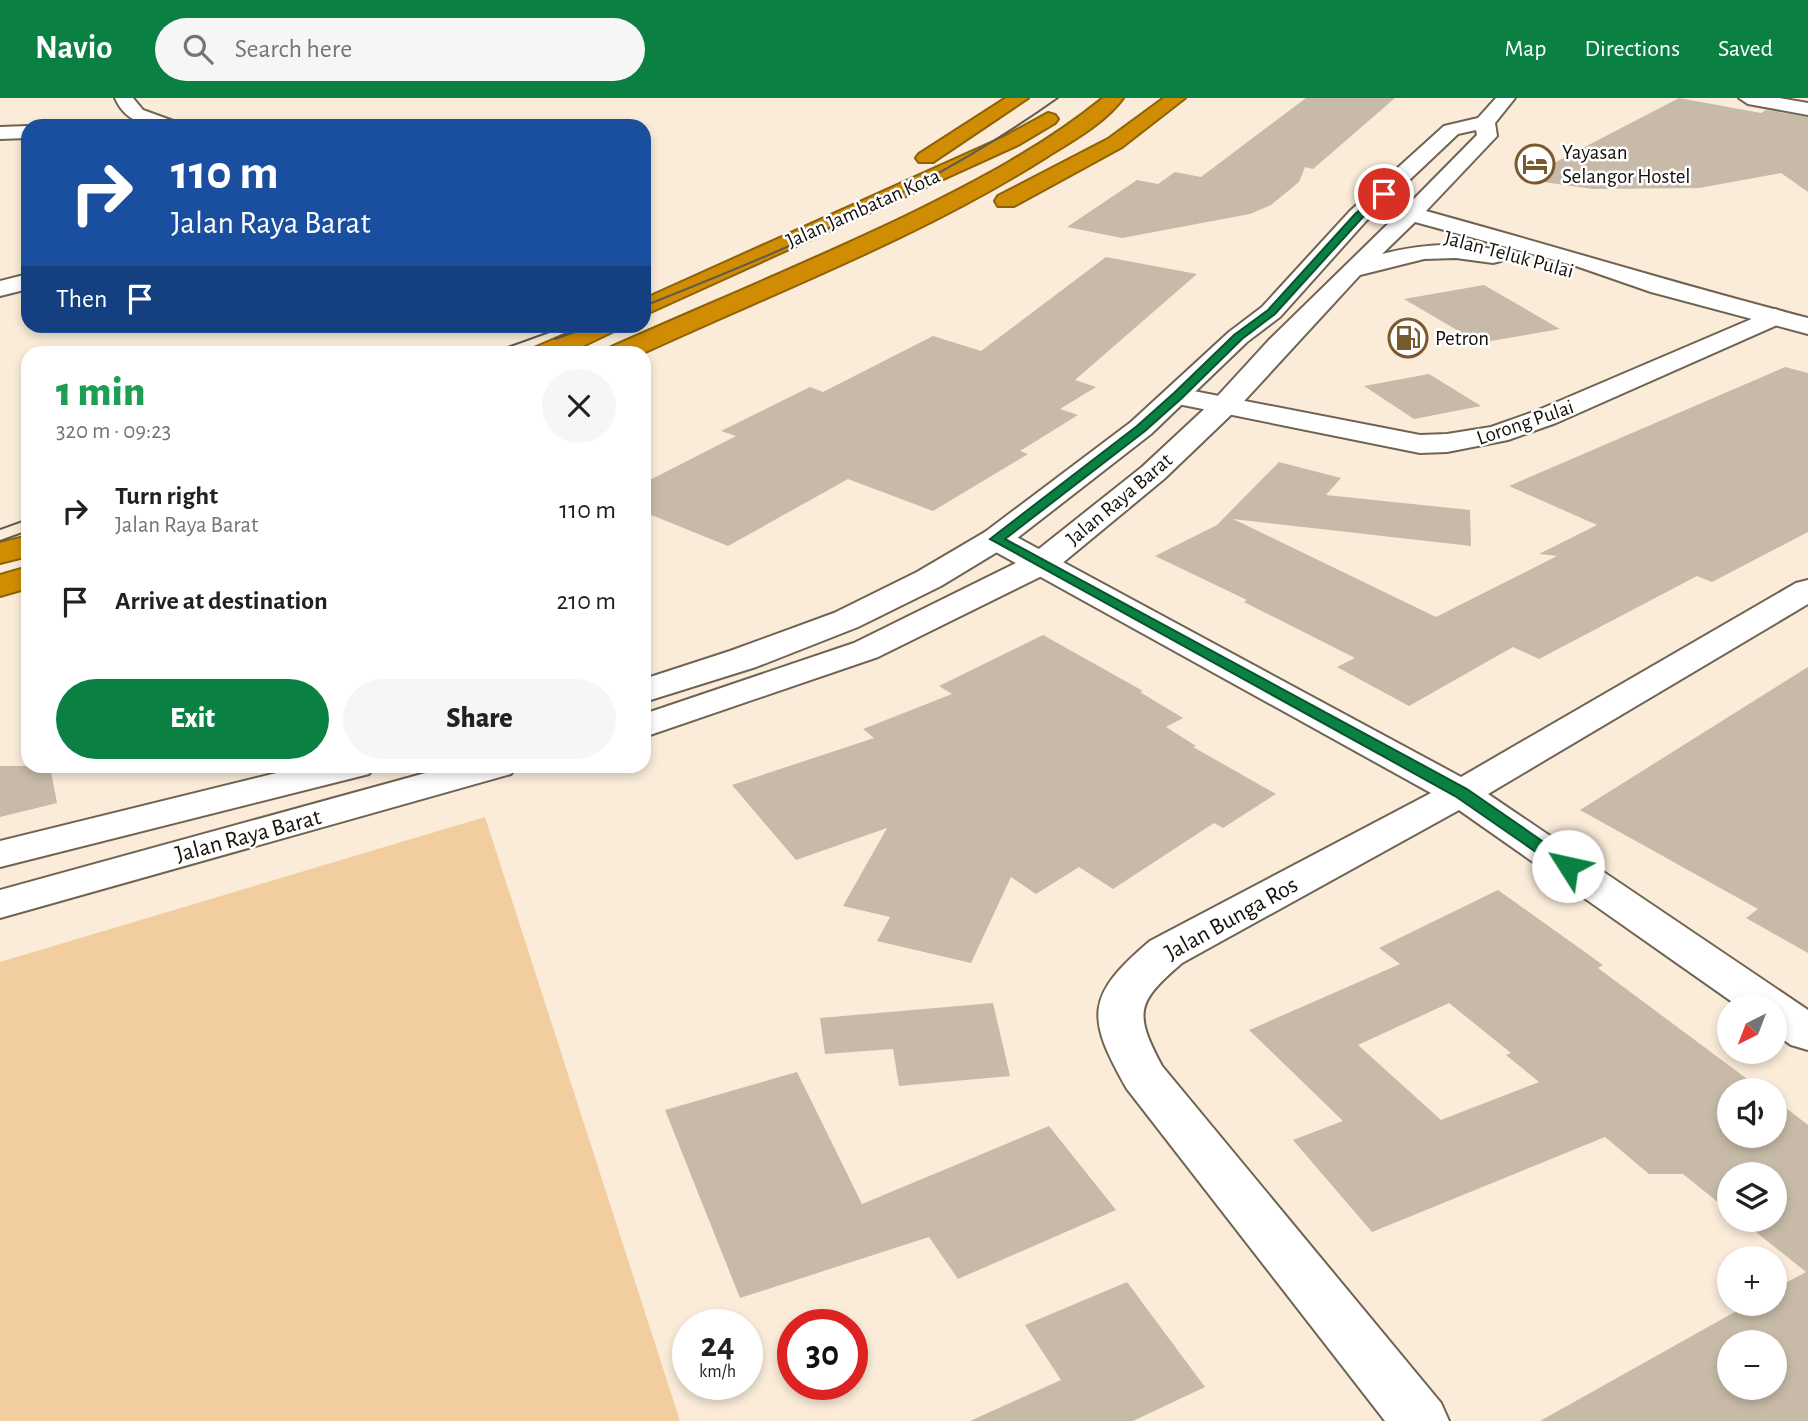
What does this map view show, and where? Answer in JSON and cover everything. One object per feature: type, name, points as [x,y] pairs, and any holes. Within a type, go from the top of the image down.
[{"type":"highway","points":[[821,226],[1019,98]]},
{"type":"highway","points":[[884,236],[1010,173],[1114,98]]},
{"type":"highway","points":[[884,236],[994,208],[1115,143],[1175,98]]},
{"type":"highway","name":"Jalan Jambatan Kota","points":[[651,305],[1011,141],[1064,108]]},
{"type":"highway","name":"Jalan Jambatan Kota","points":[[636,346],[884,236]]},
{"type":"highway","points":[[561,346],[590,333]]},
{"type":"highway","points":[[0,553],[21,548]]},
{"type":"highway","points":[[0,586],[21,579]]},
{"type":"main road","points":[[124,98],[126,104],[138,116],[147,119]]},
{"type":"main road","name":"Jalan Raya Barat","points":[[651,689],[743,659],[846,620],[929,579],[996,539],[1141,428],[1178,396],[1238,337],[1271,312],[1365,211],[1451,130],[1485,122],[1506,98]]},
{"type":"main road","points":[[1748,98],[1808,109]]},
{"type":"main road","name":"Jalan Raya Barat","points":[[651,724],[866,650],[1042,563],[1153,473],[1224,406],[1351,271],[1432,195],[1487,135],[1485,122]]},
{"type":"main road","points":[[0,133],[21,132]]},
{"type":"main road","name":"Jalan Teluk Pulai","points":[[1365,211],[1584,261],[1660,287]]},
{"type":"main road","name":"Jalan Teluk Pulai","points":[[1405,219],[1567,270],[1660,287],[1808,326]]},
{"type":"main road","points":[[1351,271],[1413,253],[1460,249],[1567,270]]},
{"type":"main road","points":[[0,289],[21,283]]},
{"type":"main road","points":[[0,300],[21,294]]},
{"type":"main road","name":"Lorong Pulai","points":[[1178,396],[1420,444],[1453,444],[1489,438],[1543,419],[1775,317]]},
{"type":"main road","points":[[996,539],[1461,793],[1753,994]]},
{"type":"main road","name":"Jalan Bunga Ros","points":[[1420,1421],[1144,1077],[1121,1034],[1120,1001],[1133,979],[1166,952],[1461,793],[1808,590]]},
{"type":"main road","name":"Jalan Raya Barat","points":[[0,855],[327,773]]},
{"type":"main road","name":"Jalan Raya Barat","points":[[0,904],[472,773]]},
{"type":"main road","points":[[1787,1018],[1808,1033]]},
{"type":"shaded area","points":[[485,817],[680,1421],[0,1421],[0,962]]},
{"type":"building","points":[[1306,98],[1395,98],[1313,169],[1305,167],[1299,182],[1271,205],[1250,214],[1122,238],[1067,227],[1137,180],[1158,184],[1175,172],[1201,177]]},
{"type":"building","points":[[1679,98],[1761,113],[1766,110],[1808,117],[1808,192],[1781,173],[1699,188],[1593,189],[1523,179]]},
{"type":"building","points":[[1106,257],[1197,274],[1075,380],[1096,387],[1060,409],[1078,415],[1020,451],[1028,454],[933,511],[848,479],[728,546],[651,515],[651,479],[736,436],[721,431],[810,387],[823,392],[933,336],[981,351]]},
{"type":"building","points":[[1484,285],[1560,329],[1479,343],[1404,299]]},
{"type":"building","points":[[1785,367],[1808,373],[1808,532],[1712,582],[1697,576],[1539,659],[1513,647],[1409,706],[1337,667],[1355,658],[1244,602],[1247,600],[1155,556],[1217,525],[1279,462],[1341,478],[1326,495],[1470,510],[1471,546],[1233,519],[1436,617],[1557,556],[1539,554],[1597,525],[1509,486]]},
{"type":"building","points":[[1429,374],[1481,406],[1414,419],[1364,386]]},
{"type":"building","points":[[1043,635],[1143,691],[1140,692],[1183,718],[1166,727],[1196,746],[1193,747],[1276,794],[1223,828],[1214,823],[1113,889],[1079,867],[1036,894],[1011,877],[971,963],[877,941],[890,917],[843,906],[887,828],[796,860],[732,785],[874,738],[863,729],[952,694],[939,686]]},
{"type":"building","points":[[1808,667],[1808,953],[1746,918],[1758,909],[1580,810]]},
{"type":"building","points":[[0,766],[21,766],[21,773],[51,773],[57,803],[0,817]]},
{"type":"building","points":[[1498,890],[1603,965],[1598,968],[1717,1057],[1717,1064],[1727,1064],[1746,1078],[1717,1078],[1717,1148],[1787,1148],[1787,1109],[1808,1125],[1808,1421],[1540,1421],[1728,1316],[1787,1316],[1787,1282],[1806,1272],[1787,1257],[1787,1246],[1774,1246],[1756,1232],[1787,1232],[1787,1162],[1717,1162],[1717,1201],[1683,1174],[1649,1174],[1605,1137],[1372,1232],[1293,1140],[1343,1121],[1249,1030],[1400,964],[1379,948]],"holes":[[[1449,1003],[1511,1053],[1506,1055],[1539,1082],[1441,1120],[1358,1045]]]},
{"type":"building","points":[[993,1003],[1010,1076],[899,1086],[893,1049],[825,1054],[820,1018]]},
{"type":"building","points":[[797,1072],[862,1204],[1049,1126],[1116,1210],[958,1279],[929,1237],[740,1298],[665,1110]]},
{"type":"building","points":[[1127,1282],[1205,1387],[1133,1421],[970,1421],[1061,1380],[1025,1325]]},
{"type":"tram line","points":[[651,303],[858,215],[960,161],[1058,98]]},
{"type":"tram line","points":[[510,346],[546,333]]},
{"type":"tram line","points":[[555,339],[572,333]]},
{"type":"tram line","points":[[0,529],[21,522]]},
{"type":"tram line","points":[[0,541],[21,534]]},
{"type":"place","name":"Yayasan Selangor Hostel","points":[[1535,164]]},
{"type":"place","name":"Petron","points":[[1408,338]]},
{"type":"route","points":[[1384,194],[1358,216],[1271,312],[1238,337],[1178,396],[1141,428],[996,539],[1461,793],[1568,866]]}]
